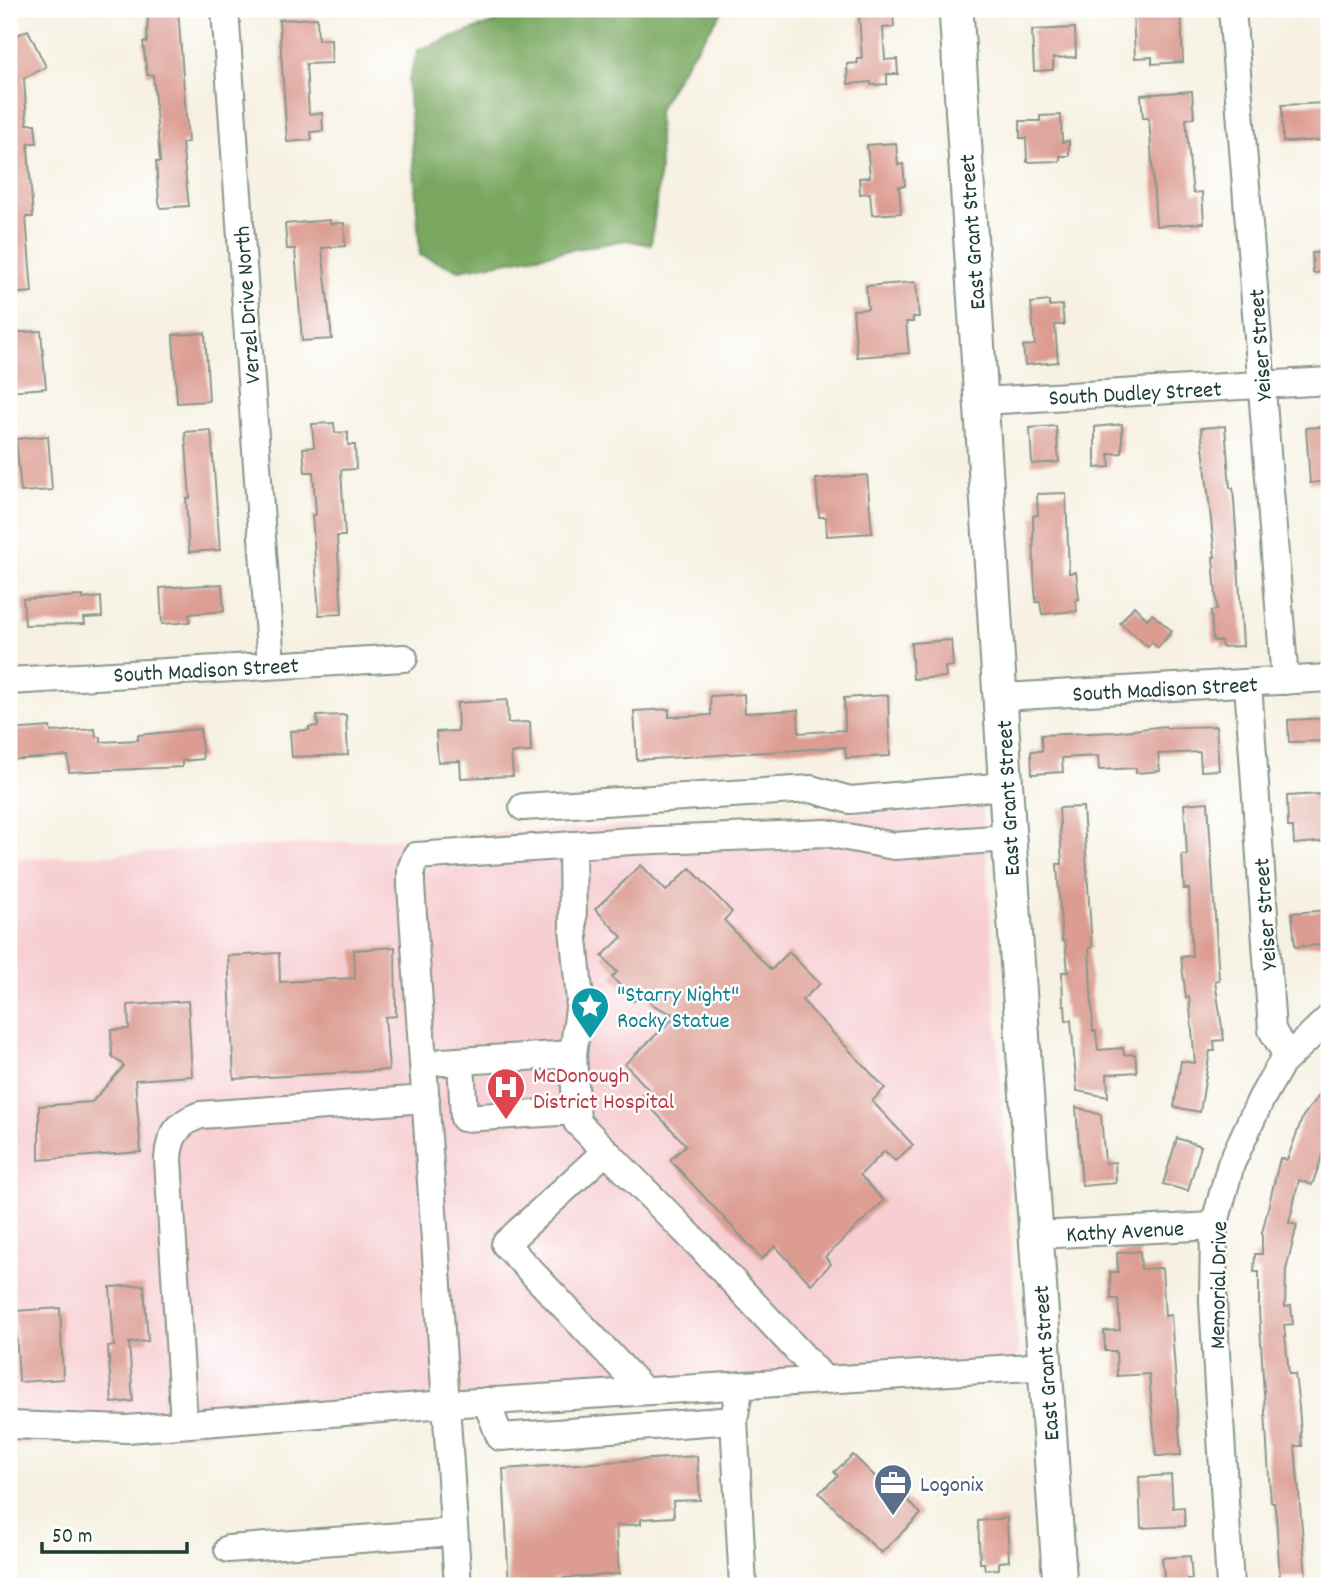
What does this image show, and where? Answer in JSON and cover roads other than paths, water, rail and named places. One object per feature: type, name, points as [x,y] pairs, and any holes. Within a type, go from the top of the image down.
[{"type":"main road","name":"East Grant Street","points":[[956,9],[1060,1586]]},
{"type":"street","name":"Verzel Drive North","points":[[225,9],[271,665]]},
{"type":"street","name":"Yeiser Street","points":[[1232,9],[1285,681]]},
{"type":"street","name":"South Dudley Street","points":[[982,401],[1329,381]]},
{"type":"street","name":"South Madison Street","points":[[9,681],[404,658]]},
{"type":"street","name":"South Madison Street","points":[[1002,697],[1329,678]]},
{"type":"street","name":"Yeiser Street","points":[[1248,683],[1272,1030],[1288,1057]]},
{"type":"street","points":[[523,807],[811,789],[850,800],[1006,786]]},
{"type":"street","points":[[458,1586],[411,885],[411,869],[416,856],[572,845],[826,833],[894,846],[1009,838]]},
{"type":"street","points":[[572,845],[573,928],[580,1001],[573,1054],[577,1122],[700,1246],[825,1380]]},
{"type":"street","name":"Memorial Drive","points":[[1230,1586],[1213,1302],[1214,1226],[1231,1164],[1261,1099],[1281,1064],[1329,1018]]},
{"type":"street","points":[[423,1063],[573,1054]]},
{"type":"street","points":[[461,1061],[464,1118],[576,1111]]},
{"type":"street","points":[[184,1424],[168,1159],[174,1132],[185,1121],[200,1115],[426,1099]]},
{"type":"street","points":[[606,1151],[505,1244],[644,1391]]},
{"type":"street","name":"Kathy Avenue","points":[[1036,1235],[1214,1226]]},
{"type":"street","points":[[9,1425],[127,1429],[486,1401],[1046,1366]]},
{"type":"street","points":[[740,1385],[734,1420],[743,1586]]},
{"type":"street","points":[[486,1401],[500,1437],[734,1420]]},
{"type":"street","points":[[228,1549],[454,1532]]},
{"type":"place","name":"\"Starry Night\" Rocky Statue","points":[[590,1040]]},
{"type":"place","name":"McDonough District Hospital","points":[[506,1121]]},
{"type":"place","name":"Logonix","points":[[893,1517]]}]
